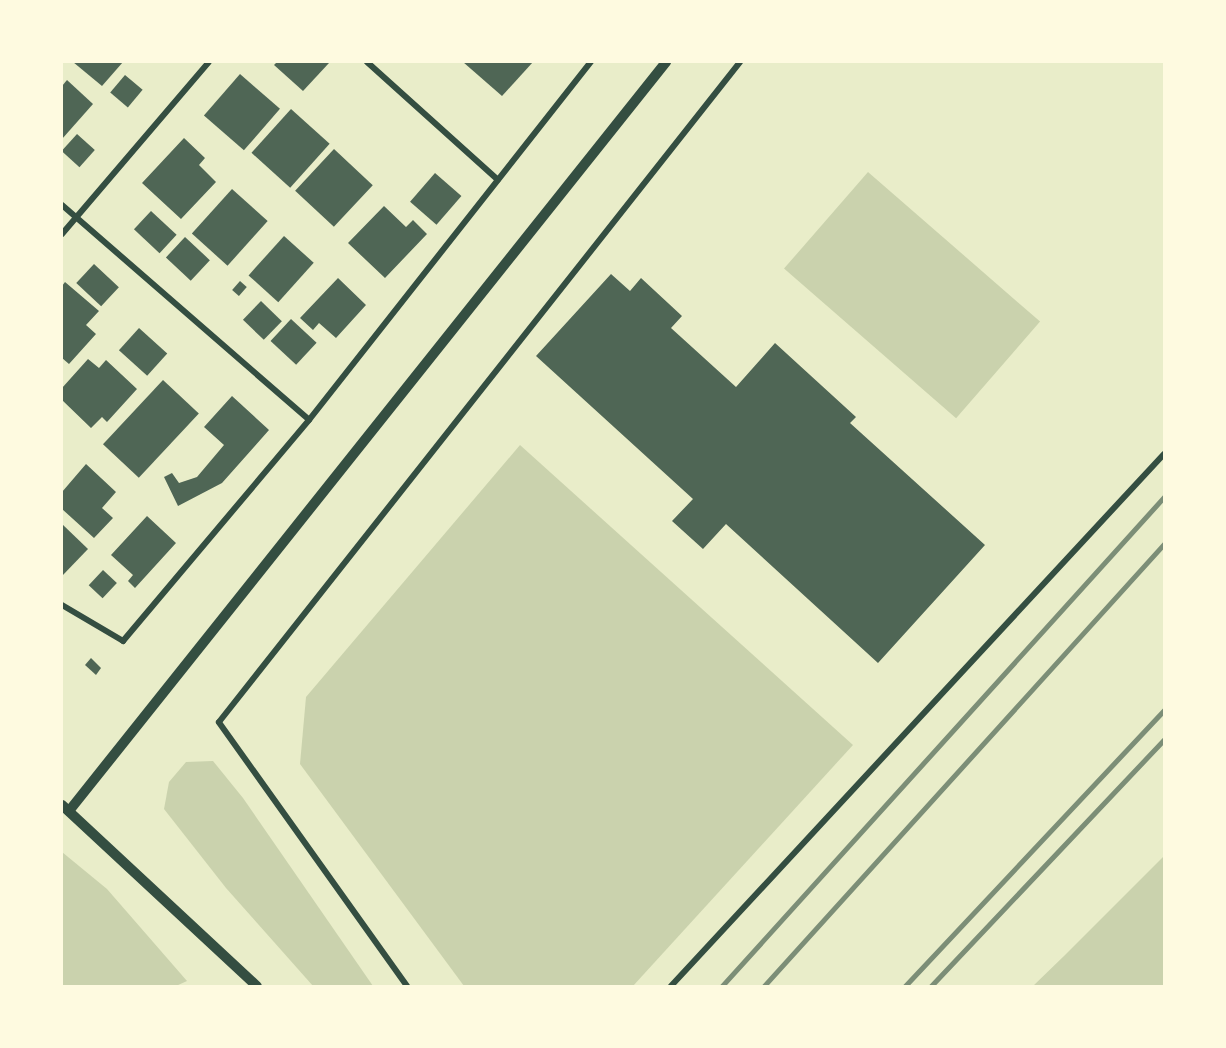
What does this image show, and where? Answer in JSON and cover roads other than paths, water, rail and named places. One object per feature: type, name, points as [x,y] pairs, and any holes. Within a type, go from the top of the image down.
[{"type":"street","points":[[62,234],[209,62]]},
{"type":"street","points":[[367,62],[498,180]]},
{"type":"street","points":[[62,606],[123,640],[309,420],[591,62]]},
{"type":"street","points":[[257,987],[65,808],[114,752],[666,62]]},
{"type":"street","points":[[407,987],[219,722],[740,62]]},
{"type":"street","points":[[62,205],[309,420]]},
{"type":"street","points":[[671,987],[1164,454]]},
{"type":"railway","points":[[722,986],[1164,497]]},
{"type":"railway","points":[[764,986],[1164,544]]},
{"type":"railway","points":[[905,986],[1164,710]]},
{"type":"railway","points":[[931,986],[1164,740]]}]
